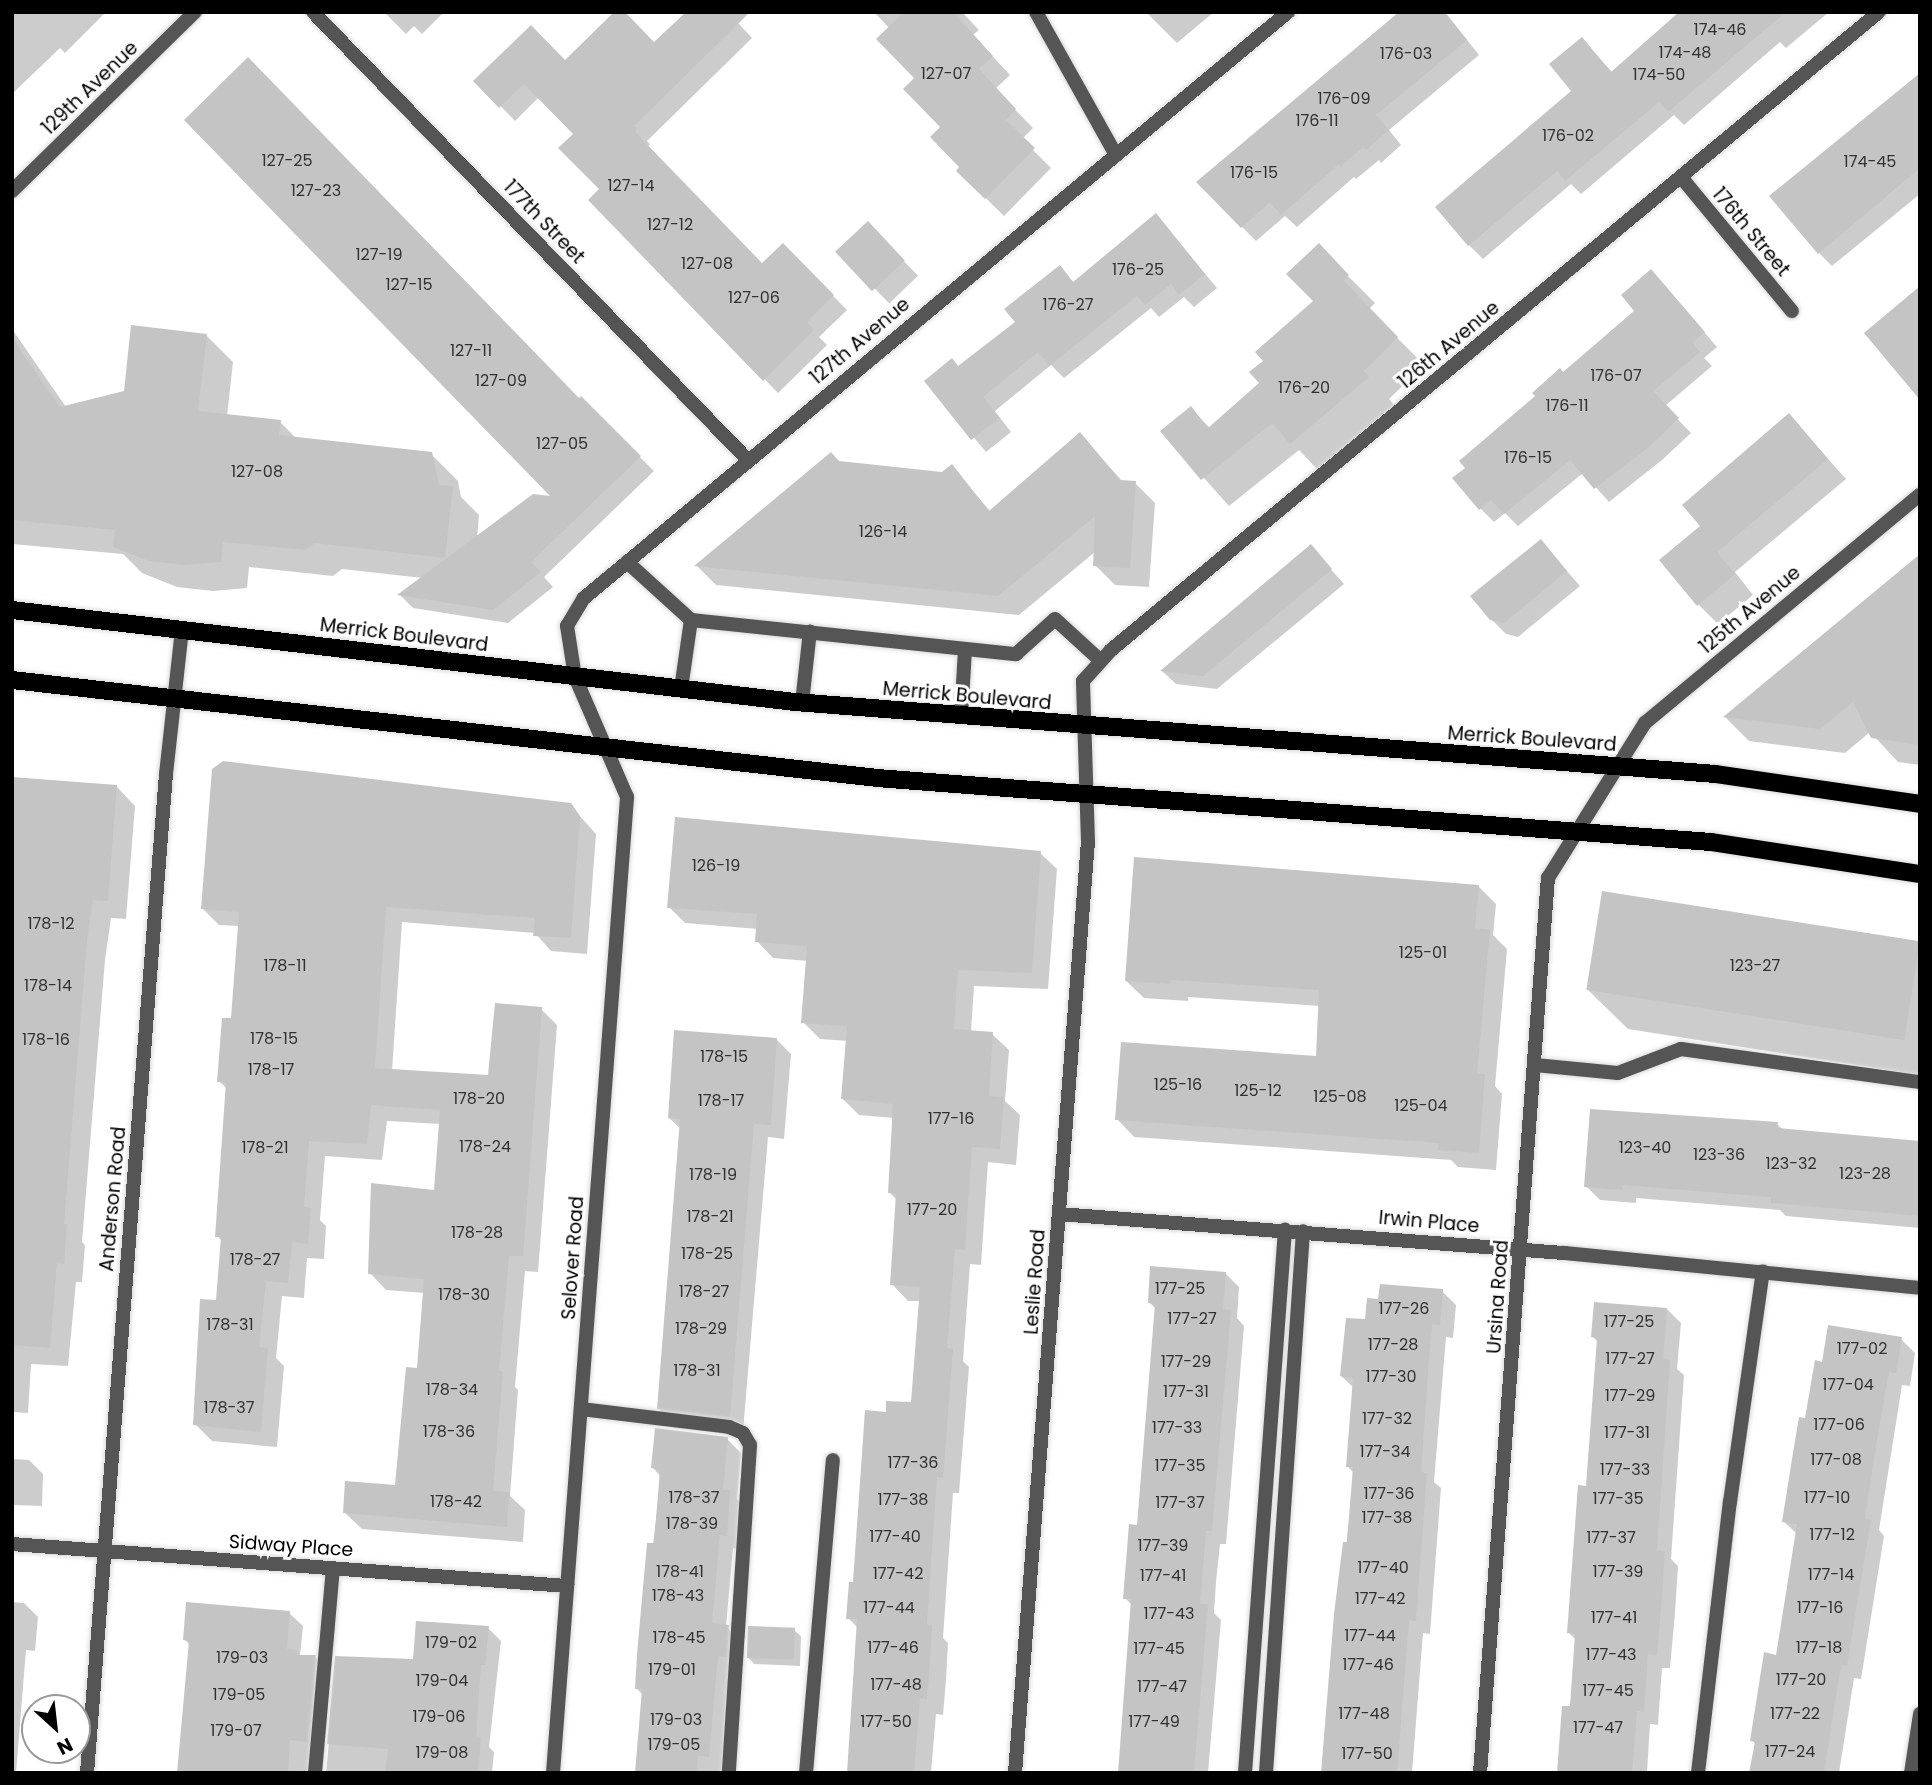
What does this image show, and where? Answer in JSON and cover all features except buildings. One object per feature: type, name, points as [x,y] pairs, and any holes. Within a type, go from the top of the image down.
[{"type":"main road","name":"Merrick Boulevard","points":[[12,610],[802,703],[1715,774],[1920,804]]},
{"type":"main road","points":[[12,680],[877,778],[1711,842],[1920,874]]},
{"type":"street","name":"129th Avenue","points":[[12,191],[195,12]]},
{"type":"street","name":"177th Street","points":[[313,12],[747,459]]},
{"type":"street","points":[[1036,12],[1116,155]]},
{"type":"street","name":"127th Avenue","points":[[606,749],[575,677],[567,626],[584,598],[747,459],[1288,12]]},
{"type":"street","name":"126th Avenue","points":[[1085,727],[1083,681],[1101,662],[1879,12]]},
{"type":"street","name":"176th Street","points":[[1681,177],[1792,311]]},
{"type":"street","name":"125th Avenue","points":[[1577,831],[1645,723],[1920,495]]},
{"type":"street","points":[[627,562],[691,620],[1016,654],[1055,619],[1101,662]]},
{"type":"street","points":[[681,689],[691,620]]},
{"type":"street","name":"Anderson Road","points":[[88,1773],[174,698],[182,629]]},
{"type":"street","points":[[802,703],[810,631]]},
{"type":"street","points":[[961,717],[965,649]]},
{"type":"street","name":"Leslie Road","points":[[1015,1773],[1088,842],[1085,727]]},
{"type":"street","name":"Selover Road","points":[[553,1773],[627,797],[606,749]]},
{"type":"street","name":"Ursina Road","points":[[1480,1773],[1548,878],[1577,831]]},
{"type":"street","points":[[1535,1065],[1618,1073],[1681,1049],[1920,1082]]},
{"type":"street","name":"Irwin Place","points":[[1059,1213],[1521,1249],[1763,1271],[1920,1289]]},
{"type":"street","points":[[1245,1773],[1285,1229]]},
{"type":"street","points":[[1266,1773],[1303,1231]]},
{"type":"street","points":[[1698,1773],[1730,1502],[1763,1271]]},
{"type":"street","points":[[581,1409],[729,1427],[743,1433],[750,1445],[729,1773]]},
{"type":"street","points":[[806,1773],[833,1460]]},
{"type":"street","name":"Sidway Place","points":[[12,1544],[567,1586]]},
{"type":"street","points":[[315,1773],[333,1569]]},
{"type":"street","points":[[1910,1773],[1920,1714]]}]
